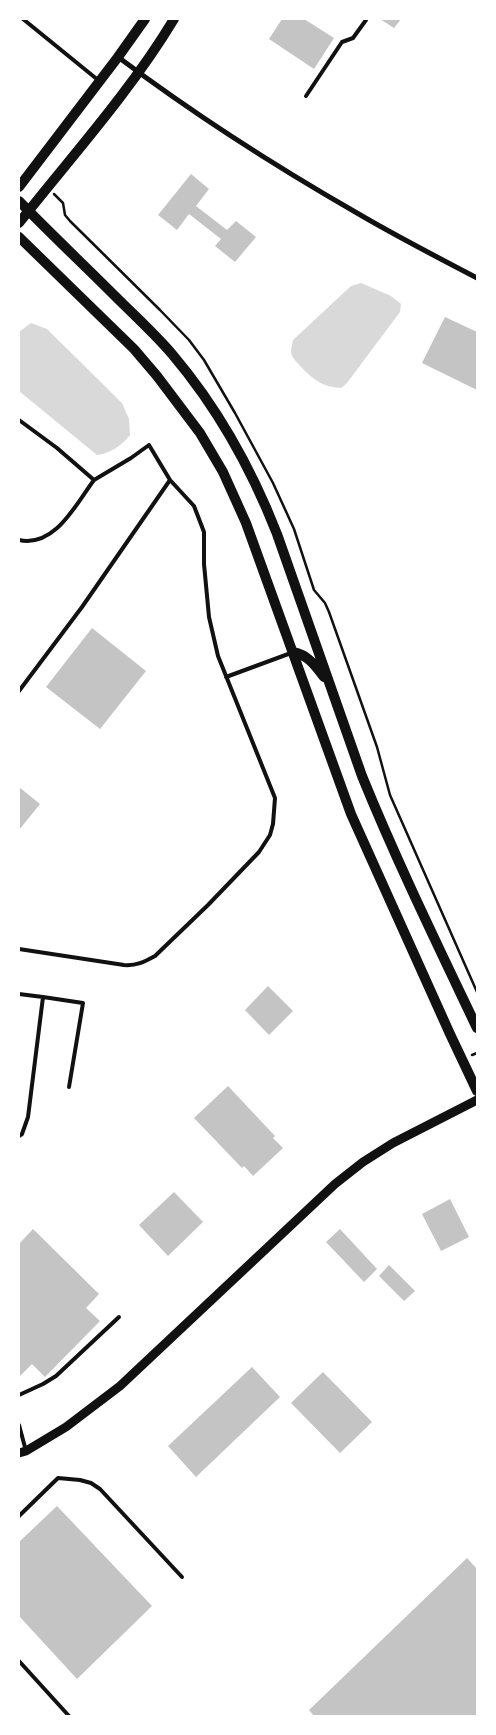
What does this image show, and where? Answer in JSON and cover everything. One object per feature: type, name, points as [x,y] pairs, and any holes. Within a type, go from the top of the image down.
[{"type":"main road","points":[[19,186],[145,19]]},
{"type":"main road","points":[[19,223],[87,141],[174,19]]},
{"type":"main road","points":[[19,201],[173,355],[223,426],[254,480],[269,513],[362,776],[386,836],[477,1028]]},
{"type":"main road","points":[[19,237],[134,349],[158,376],[200,433],[224,472],[246,523],[351,814],[477,1091]]},
{"type":"main road","points":[[293,652],[310,659],[330,686]]},
{"type":"street","points":[[118,57],[248,146],[316,189],[477,278]]},
{"type":"street","points":[[22,1452],[66,1427],[120,1386],[335,1184],[363,1162],[392,1143],[477,1100]]},
{"type":"lane","points":[[23,19],[100,81]]},
{"type":"lane","points":[[306,96],[342,42],[353,38],[366,20]]},
{"type":"lane","points":[[19,420],[57,448],[94,480]]},
{"type":"lane","points":[[19,540],[36,540],[53,532],[66,518],[94,480],[149,445],[170,480],[194,506],[204,532],[204,564],[209,617],[218,656],[275,798],[270,835],[259,852],[155,956],[134,966],[19,949]]},
{"type":"lane","points":[[19,691],[82,607],[170,480]]},
{"type":"lane","points":[[226,677],[293,652]]},
{"type":"lane","points":[[19,994],[83,1003],[69,1087]]},
{"type":"lane","points":[[19,1136],[22,1134],[28,1117],[43,997]]},
{"type":"lane","points":[[19,1395],[56,1376],[119,1317]]},
{"type":"lane","points":[[19,1425],[22,1452]]},
{"type":"lane","points":[[19,1516],[58,1478],[80,1480],[91,1484],[106,1495],[182,1577]]},
{"type":"lane","points":[[19,1661],[69,1716]]},
{"type":"path","points":[[329,612],[371,730],[390,795],[477,992]]},
{"type":"path","points":[[472,1055],[477,1053]]},
{"type":"shaded area","points":[[361,283],[391,296],[401,304],[400,312],[347,383],[341,388],[329,386],[315,379],[294,359],[291,352],[293,340],[351,286]]},
{"type":"shaded area","points":[[31,323],[47,329],[122,403],[129,419],[130,435],[115,448],[107,453],[97,455],[19,391],[19,332]]},
{"type":"building","points":[[282,19],[304,19],[334,38],[314,69],[269,39]]},
{"type":"building","points":[[380,19],[401,19],[394,28]]},
{"type":"building","points":[[191,174],[209,189],[196,206],[227,230],[236,221],[256,237],[235,262],[215,246],[221,239],[189,214],[177,230],[158,215]]},
{"type":"building","points":[[445,317],[477,332],[477,390],[422,363]]},
{"type":"building","points":[[92,628],[146,671],[100,729],[46,687]]},
{"type":"building","points":[[19,787],[40,804],[19,830]]},
{"type":"building","points":[[268,986],[293,1011],[269,1035],[245,1010]]},
{"type":"building","points":[[228,1086],[275,1136],[273,1138],[283,1148],[253,1176],[244,1166],[242,1168],[194,1118]]},
{"type":"building","points":[[174,1192],[203,1222],[168,1256],[139,1225]]},
{"type":"building","points":[[450,1199],[469,1237],[441,1251],[422,1214]]},
{"type":"building","points":[[33,1229],[99,1294],[86,1308],[100,1321],[45,1377],[32,1364],[19,1377],[19,1244]]},
{"type":"building","points":[[340,1229],[377,1269],[364,1282],[326,1242]]},
{"type":"building","points":[[389,1265],[415,1291],[404,1301],[379,1276]]},
{"type":"building","points":[[252,1367],[280,1397],[196,1477],[168,1446]]},
{"type":"building","points":[[323,1372],[372,1422],[340,1453],[291,1403]]},
{"type":"building","points":[[57,1506],[152,1606],[77,1679],[19,1616],[19,1542]]},
{"type":"building","points":[[467,1558],[477,1569],[477,1716],[314,1716],[309,1710]]}]
